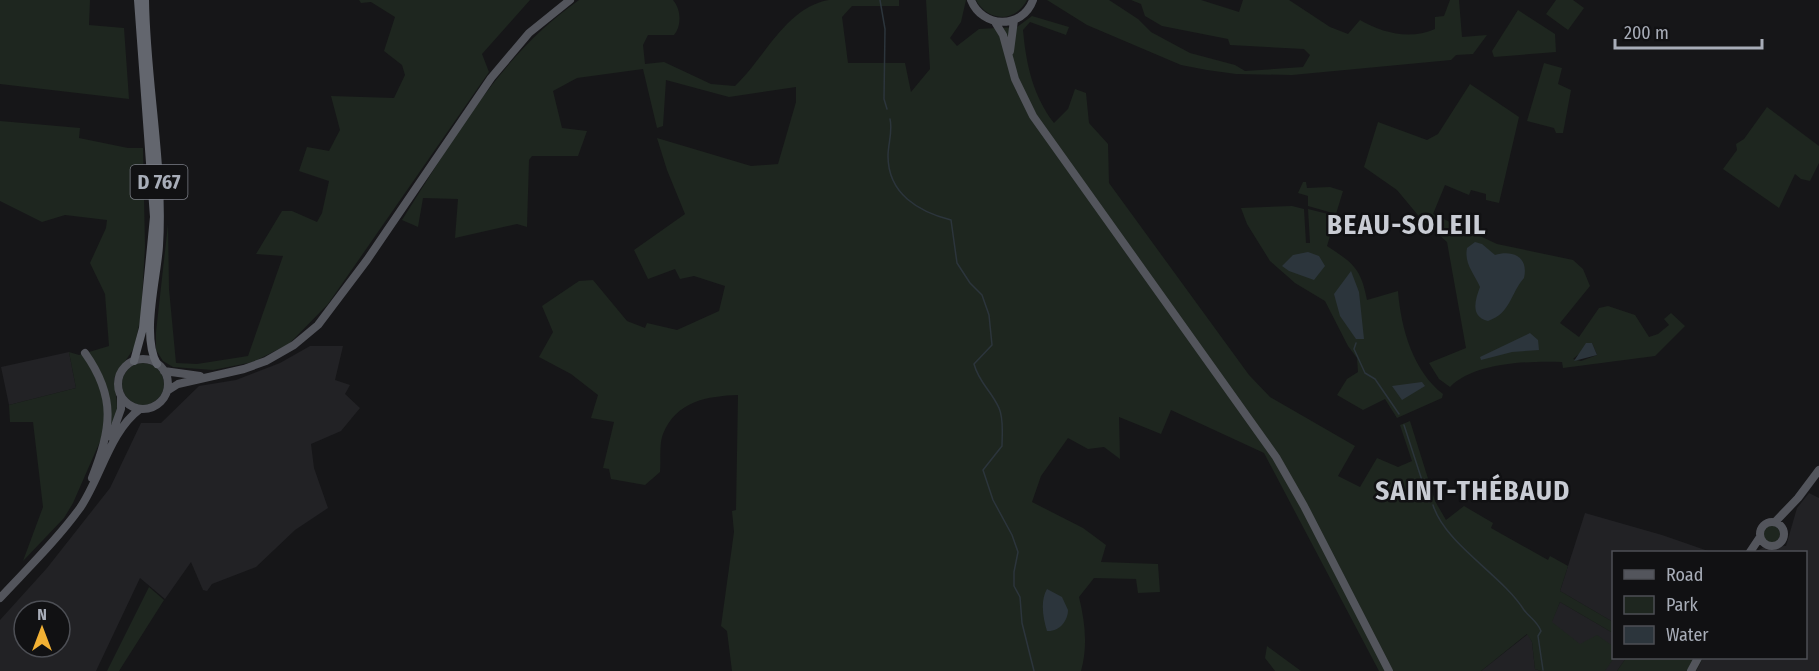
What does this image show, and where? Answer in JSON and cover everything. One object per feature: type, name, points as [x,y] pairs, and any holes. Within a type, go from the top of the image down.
[{"type":"highway","name":"D 767","points":[[134,362],[143,328],[154,217],[138,0]]},
{"type":"highway","name":"D 767","points":[[144,0],[160,195],[160,232],[151,340],[157,364]]},
{"type":"main road","points":[[120,395],[129,405],[140,409],[156,406],[167,391],[178,384],[243,369],[266,361],[294,345],[318,325],[367,260],[491,78],[530,33],[570,0]]},
{"type":"main road","points":[[971,0],[978,13],[995,22],[1003,35],[1022,97],[1038,125],[1276,457],[1389,671]]},
{"type":"main road","points":[[995,22],[1014,20],[1022,15],[1033,0]]},
{"type":"main road","points":[[1010,61],[1014,20]]},
{"type":"main road","points":[[81,507],[109,426],[107,405],[97,374],[85,353]]},
{"type":"main road","points":[[97,478],[121,409],[118,383],[120,375],[134,362],[143,360],[157,364],[164,371],[168,384],[167,391]]},
{"type":"main road","points":[[164,371],[205,377]]},
{"type":"main road","points":[[0,598],[81,507],[129,419],[140,409]]},
{"type":"main road","points":[[1751,551],[1760,537],[1762,526],[1775,522],[1788,511],[1819,470]]},
{"type":"main road","points":[[1753,551],[1768,545],[1776,545],[1782,541],[1788,511]]},
{"type":"main road","points":[[1775,522],[1783,528]]},
{"type":"main road","points":[[1760,537],[1768,545]]},
{"type":"shaded area","points":[[310,346],[343,346],[335,380],[350,385],[345,394],[360,408],[341,431],[311,444],[314,468],[328,508],[295,530],[256,567],[212,584],[207,591],[203,590],[191,562],[165,599],[140,578],[96,671],[0,671],[0,620],[12,607],[12,659],[72,659],[72,599],[19,599],[47,568],[110,488],[141,423],[161,423],[199,386],[236,380],[280,363]]},
{"type":"shaded area","points":[[69,352],[76,388],[9,405],[1,367]]},
{"type":"shaded area","points":[[1809,493],[1819,498],[1819,671],[1696,671],[1702,659],[1807,659],[1807,551],[1757,551],[1764,547],[1786,546],[1797,508]]},
{"type":"shaded area","points":[[1585,513],[1708,551],[1612,551],[1612,621],[1560,591]]},
{"type":"shaded area","points":[[1560,602],[1612,632],[1612,659],[1625,659],[1617,671],[1558,671],[1547,632]]},
{"type":"shaded area","points":[[1528,634],[1532,642],[1535,669],[1541,671],[1481,671]]},
{"type":"green space","points":[[0,0],[90,0],[89,25],[124,28],[129,99],[0,84]]},
{"type":"green space","points":[[359,0],[530,0],[482,54],[489,72],[328,304],[289,344],[253,362],[213,370],[173,367],[163,361],[156,350],[168,224],[169,289],[176,363],[197,364],[248,356],[283,256],[256,254],[282,211],[292,211],[317,222],[322,213],[329,181],[299,171],[307,147],[329,151],[340,130],[331,96],[394,98],[405,75],[402,65],[384,51],[395,17],[371,2],[361,3]]},
{"type":"green space","points":[[579,0],[673,0],[680,18],[677,31],[674,35],[648,35],[643,45],[645,64],[664,62],[711,84],[735,86],[788,23],[814,5],[829,0],[899,0],[899,6],[852,6],[842,17],[848,63],[905,63],[911,92],[930,69],[926,0],[966,0],[961,22],[950,38],[957,46],[979,29],[1017,27],[1032,16],[1069,27],[1066,35],[1030,22],[1023,30],[1032,79],[1041,102],[1054,123],[1068,109],[1075,89],[1086,93],[1089,123],[1108,144],[1109,183],[1249,375],[1270,397],[1355,446],[1338,476],[1360,487],[1377,458],[1398,467],[1412,461],[1400,425],[1410,421],[1435,501],[1446,520],[1464,506],[1493,523],[1491,528],[1548,560],[1550,556],[1568,566],[1560,591],[1612,621],[1612,632],[1560,602],[1552,622],[1580,644],[1597,635],[1612,645],[1613,659],[1605,671],[1541,671],[1535,669],[1532,642],[1527,634],[1481,671],[1379,671],[1264,453],[1171,410],[1161,434],[1119,417],[1120,459],[1104,447],[1088,449],[1068,438],[1041,476],[1032,502],[1083,528],[1106,545],[1101,562],[1158,564],[1160,592],[1138,593],[1136,579],[1094,578],[1079,597],[1085,634],[1081,671],[732,671],[727,631],[721,626],[734,532],[732,511],[736,510],[738,395],[694,402],[676,414],[663,434],[660,472],[645,485],[611,479],[609,469],[603,468],[614,422],[591,418],[598,395],[571,374],[539,357],[553,332],[542,306],[579,281],[593,280],[627,321],[645,328],[647,323],[677,330],[719,311],[725,286],[694,276],[680,279],[675,269],[648,279],[634,250],[685,214],[657,138],[751,166],[778,164],[796,102],[796,87],[729,97],[666,80],[663,126],[657,128],[643,69],[577,78],[553,91],[562,128],[587,131],[578,156],[532,156],[529,160],[527,227],[517,224],[455,238],[458,199],[423,198],[418,227],[402,220],[480,101],[525,46]]},
{"type":"green space","points":[[976,0],[1027,0],[1016,13],[1002,17],[987,13]]},
{"type":"green space","points":[[1047,0],[1109,0],[1138,19],[1151,32],[1190,53],[1235,65],[1245,71],[1303,67],[1310,55],[1304,49],[1230,45],[1228,39],[1162,26],[1145,16],[1141,4],[1131,0],[1201,0],[1239,12],[1243,0],[1289,0],[1330,27],[1348,34],[1360,20],[1396,34],[1416,34],[1435,29],[1435,17],[1444,16],[1450,0],[1459,0],[1462,37],[1487,35],[1473,54],[1456,55],[1451,60],[1292,75],[1236,74],[1181,65],[1087,25]]},
{"type":"green space","points":[[1556,0],[1573,0],[1584,8],[1568,30],[1546,14]]},
{"type":"green space","points":[[1518,10],[1555,34],[1556,52],[1494,57],[1492,51]]},
{"type":"green space","points":[[1544,63],[1562,68],[1558,84],[1571,90],[1563,133],[1556,133],[1554,128],[1527,121]]},
{"type":"green space","points":[[1470,84],[1519,117],[1499,203],[1486,200],[1486,194],[1471,190],[1469,195],[1445,185],[1433,214],[1497,244],[1573,260],[1583,269],[1590,286],[1560,323],[1579,337],[1599,308],[1608,306],[1635,315],[1649,337],[1658,334],[1669,325],[1664,319],[1671,313],[1685,326],[1655,356],[1563,368],[1562,362],[1503,365],[1473,372],[1450,387],[1439,379],[1429,363],[1466,348],[1447,242],[1422,220],[1397,190],[1364,167],[1378,122],[1427,140],[1438,134]],"holes":[[[1592,343],[1597,355],[1581,361],[1573,359]]]},
{"type":"green space","points":[[1767,107],[1819,146],[1819,163],[1810,181],[1801,179],[1795,174],[1779,208],[1723,169],[1737,150],[1736,144],[1744,139]]},
{"type":"green space","points":[[0,121],[80,128],[79,138],[128,148],[143,148],[145,247],[141,316],[134,348],[114,378],[117,399],[115,420],[105,430],[73,503],[64,518],[23,561],[43,507],[33,422],[10,422],[9,405],[76,388],[69,352],[79,355],[109,346],[105,294],[90,263],[106,228],[107,220],[65,215],[42,222],[0,201]]},
{"type":"green space","points":[[1303,182],[1306,182],[1307,188],[1330,187],[1343,191],[1336,214],[1308,206],[1308,196],[1298,193]]},
{"type":"green space","points":[[1292,206],[1304,209],[1306,243],[1310,243],[1308,209],[1336,216],[1327,246],[1350,262],[1359,273],[1367,300],[1398,291],[1402,320],[1411,349],[1424,374],[1443,394],[1442,398],[1397,418],[1385,399],[1363,410],[1337,395],[1347,379],[1358,372],[1357,358],[1348,346],[1325,301],[1295,283],[1270,261],[1247,224],[1241,208]]},
{"type":"green space","points":[[143,363],[158,369],[164,384],[158,399],[143,405],[128,399],[122,384],[128,369]]},
{"type":"green space","points":[[1771,525],[1777,528],[1780,534],[1777,540],[1771,543],[1765,540],[1762,534],[1765,528]]},
{"type":"green space","points":[[149,587],[164,600],[119,671],[107,671]]},
{"type":"green space","points":[[1267,646],[1301,671],[1275,671],[1265,658]]},
{"type":"green space","points":[[1625,659],[1702,659],[1696,671],[1617,671]]},
{"type":"water","points":[[1475,242],[1482,244],[1495,255],[1507,253],[1518,256],[1525,270],[1524,278],[1506,308],[1496,318],[1488,321],[1478,316],[1476,312],[1480,287],[1466,254],[1467,248]]},
{"type":"water","points":[[1308,252],[1319,256],[1325,266],[1314,280],[1282,266],[1293,255]]},
{"type":"water","points":[[1351,271],[1359,292],[1364,339],[1356,339],[1340,316],[1334,294]]},
{"type":"water","points":[[1530,333],[1538,340],[1539,350],[1512,352],[1481,360],[1480,357]]},
{"type":"water","points":[[1586,343],[1592,343],[1597,355],[1574,361]]},
{"type":"water","points":[[1422,382],[1425,386],[1402,400],[1392,386]]},
{"type":"water","points":[[1047,589],[1062,597],[1068,610],[1062,625],[1051,631],[1047,631],[1043,615],[1043,599]]},
{"type":"waterway","points":[[880,0],[885,29],[884,99],[887,109]]},
{"type":"waterway","points":[[890,119],[888,156],[893,181],[899,191],[917,206],[951,220],[957,263],[970,283],[982,295],[989,315],[992,345],[974,364],[1001,412],[1002,446],[983,470],[993,500],[1012,535],[1018,552],[1014,586],[1020,597],[1022,623],[1034,671]]},
{"type":"waterway","points":[[1356,343],[1354,349],[1365,373],[1375,379],[1399,414]]},
{"type":"waterway","points":[[1404,425],[1429,502]]},
{"type":"waterway","points":[[1433,505],[1449,533],[1502,584],[1538,625],[1541,631],[1538,636],[1543,670]]},
{"type":"district","name":"BEAU-SOLEIL","points":[[1407,225]]},
{"type":"district","name":"SAINT-THÉBAUD","points":[[1473,491]]}]
